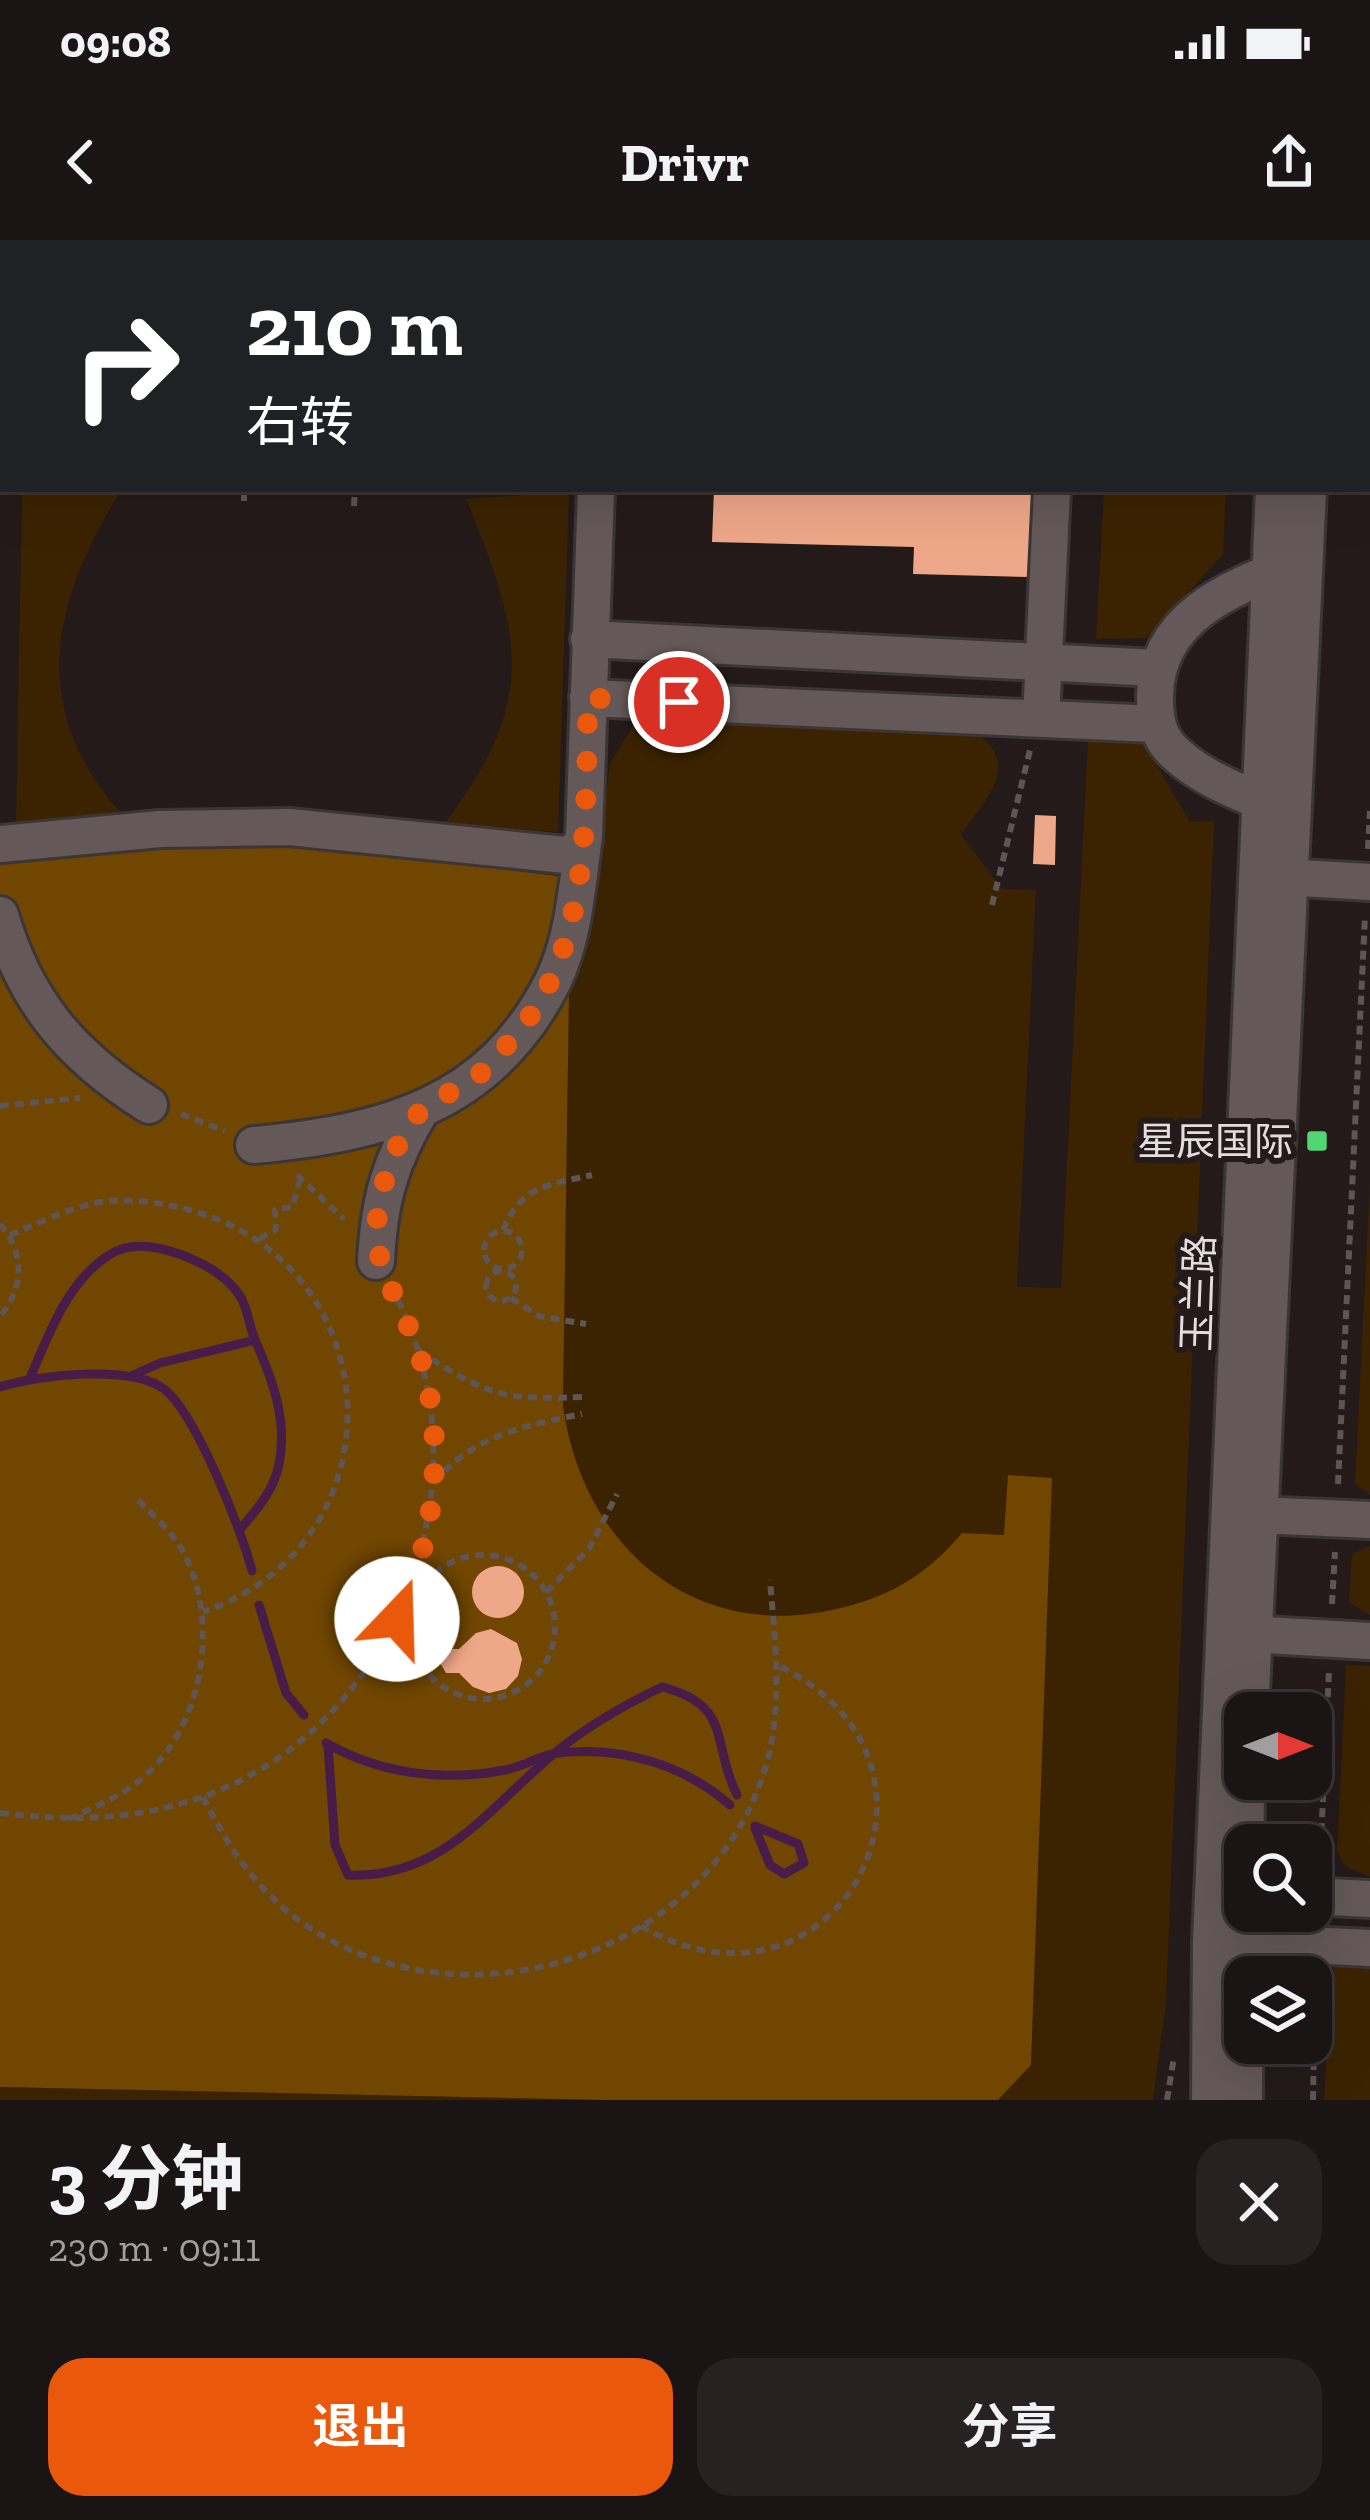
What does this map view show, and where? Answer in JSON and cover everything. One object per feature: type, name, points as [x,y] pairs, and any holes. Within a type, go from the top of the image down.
[{"type":"street","points":[[254,1145],[364,1132],[421,1110],[476,1076],[517,1034],[553,981],[570,928],[584,837],[596,492]]},
{"type":"street","points":[[1041,718],[1052,492]]},
{"type":"street","name":"玉兰路","points":[[1274,492],[1270,572],[1277,808]]},
{"type":"street","name":"玉兰路","points":[[1244,2100],[1234,1954],[1239,1633],[1277,808],[1305,559],[1308,492]]},
{"type":"street","points":[[1277,808],[1202,774],[1172,750],[1155,724],[1156,668],[1185,622],[1222,590],[1305,559]]},
{"type":"street","points":[[589,639],[1156,668]]},
{"type":"street","points":[[588,698],[1155,724]]},
{"type":"street","points":[[0,844],[160,830],[289,827],[565,854],[578,850],[584,837]]},
{"type":"street","points":[[1274,877],[1368,881]]},
{"type":"street","points":[[0,915],[15,966],[48,1021],[97,1072],[149,1105]]},
{"type":"street","points":[[376,1261],[379,1202],[392,1157],[421,1110]]},
{"type":"street","points":[[1245,1514],[1353,1519]]},
{"type":"street","points":[[1239,1633],[1370,1641]]},
{"type":"street","name":"玉兰路","points":[[1239,1633],[1247,1692]]},
{"type":"street","points":[[1332,1898],[1370,1899]]},
{"type":"street","points":[[1193,2100],[1234,1954],[1316,1946],[1370,1948]]},
{"type":"street","name":"玉兰路","points":[[1210,2100],[1234,1954]]},
{"type":"street","points":[[1253,2064],[1256,2100]]},
{"type":"path","points":[[244,492],[244,501]]},
{"type":"path","points":[[354,506],[355,492]]},
{"type":"path","points":[[992,905],[1041,718]]},
{"type":"path","points":[[1319,1824],[1330,1639],[1353,1519],[1370,811]]},
{"type":"path","points":[[0,1106],[91,1097]]},
{"type":"path","points":[[0,1813],[66,1821],[135,1816],[202,1797],[264,1767],[318,1725],[364,1674],[397,1619],[414,1575],[434,1482],[432,1416],[419,1351],[376,1261],[342,1216],[301,1177],[254,1145],[203,1121],[149,1105]]},
{"type":"path","points":[[503,1230],[515,1202],[546,1185],[592,1175]]},
{"type":"path","points":[[260,1240],[276,1229],[275,1210],[292,1208],[301,1177]]},
{"type":"path","points":[[10,1235],[97,1203],[151,1201],[220,1216],[260,1240],[299,1273],[331,1334],[348,1378],[349,1439],[330,1500],[310,1538],[275,1575],[238,1600],[202,1612]]},
{"type":"path","points":[[0,1224],[10,1235],[19,1272],[16,1292],[0,1316]]},
{"type":"path","points":[[511,1298],[516,1283],[499,1271],[484,1252],[492,1233],[503,1230],[519,1238],[522,1256],[499,1271],[491,1275],[486,1289],[496,1301],[511,1298],[539,1316],[586,1324]]},
{"type":"path","points":[[419,1351],[465,1382],[513,1400],[583,1397]]},
{"type":"path","points":[[434,1482],[456,1456],[487,1439],[582,1414]]},
{"type":"path","points":[[546,1592],[589,1549],[617,1494]]},
{"type":"path","points":[[66,1821],[137,1783],[161,1756],[194,1693],[202,1654],[202,1612],[182,1550],[134,1496]]},
{"type":"path","points":[[483,1554],[520,1564],[546,1592],[555,1628],[546,1663],[534,1678],[502,1697],[466,1698],[433,1680],[413,1648],[410,1624],[427,1580],[446,1564],[483,1554]]},
{"type":"path","points":[[414,1575],[427,1580]]},
{"type":"path","points":[[202,1797],[257,1885],[305,1924],[356,1952],[410,1970],[472,1977],[517,1974],[565,1963],[617,1942],[712,1865],[750,1804],[766,1763],[777,1665],[770,1580]]},
{"type":"path","points":[[397,1619],[410,1624]]},
{"type":"path","points":[[641,1925],[671,1943],[707,1953],[751,1953],[789,1944],[819,1926],[848,1899],[866,1867],[878,1832],[878,1792],[864,1739],[842,1707],[812,1681],[777,1665]]},
{"type":"path","points":[[1312,2100],[1316,1946]]},
{"type":"shaded area","points":[[22,492],[120,492],[79,572],[60,655],[62,696],[72,737],[93,777],[125,817],[16,826]]},
{"type":"shaded area","points":[[569,492],[558,832],[445,823],[496,739],[508,702],[512,666],[500,590],[466,499]]},
{"type":"shaded area","points":[[1104,492],[1226,492],[1223,554],[1147,638],[1096,639]]},
{"type":"shaded area","points":[[650,715],[969,728],[995,754],[996,780],[961,835],[1002,889],[1036,890],[1017,1287],[1061,1288],[1088,738],[1144,743],[1190,822],[1214,821],[1166,2002],[1153,2100],[998,2100],[1031,2064],[1052,1478],[1004,1536],[962,1533],[932,1563],[882,1594],[822,1612],[772,1615],[725,1609],[684,1592],[647,1568],[616,1536],[592,1497],[574,1453],[563,1405],[570,928],[592,906],[610,764],[634,724]]},
{"type":"shaded area","points":[[294,843],[565,877],[570,928],[563,1405],[574,1453],[592,1497],[616,1536],[647,1568],[684,1592],[725,1609],[772,1615],[822,1612],[900,1586],[962,1533],[1004,1535],[1008,1475],[1052,1478],[1031,2065],[998,2100],[603,2100],[0,2087],[0,848]]},
{"type":"shaded area","points":[[1370,1181],[1370,1495],[1355,1484]]},
{"type":"shaded area","points":[[1370,1546],[1370,1615],[1349,1602],[1352,1554]]},
{"type":"shaded area","points":[[1346,1665],[1370,1666],[1370,1877],[1345,1866],[1337,1850]]},
{"type":"shaded area","points":[[1370,1954],[1370,2100],[1324,2100],[1326,2064],[1332,2064],[1332,1971],[1346,1958]]},
{"type":"shaded area","points":[[0,2087],[603,2100],[0,2100]]},
{"type":"building","points":[[714,492],[1032,492],[1030,577],[913,574],[914,547],[712,542]]},
{"type":"building","points":[[1035,815],[1056,816],[1055,865],[1033,864]]},
{"type":"building","points":[[498,1566],[517,1573],[524,1592],[517,1611],[498,1618],[479,1611],[472,1592],[479,1573]]},
{"type":"building","points":[[491,1629],[517,1643],[522,1659],[518,1676],[506,1689],[489,1693],[473,1687],[459,1673],[446,1673],[439,1661],[446,1649],[459,1649],[476,1633]]},
{"type":"waterway","points":[[30,1378],[71,1294],[109,1255],[128,1248],[155,1248],[216,1272],[243,1301],[280,1415],[277,1473],[242,1527]]},
{"type":"waterway","points":[[131,1376],[160,1363],[255,1340]]},
{"type":"waterway","points":[[0,1387],[59,1376],[107,1374],[130,1376],[164,1389],[203,1446],[252,1571]]},
{"type":"waterway","points":[[259,1605],[286,1693],[304,1715]]},
{"type":"waterway","points":[[328,1745],[335,1845],[348,1875],[381,1873],[436,1854],[576,1736],[662,1687],[685,1695],[710,1715],[737,1795]]},
{"type":"waterway","points":[[326,1743],[368,1762],[436,1775],[505,1770],[558,1753],[605,1752],[672,1769],[730,1805]]},
{"type":"waterway","points":[[755,1826],[798,1844],[804,1863],[784,1874],[770,1865],[755,1828]]},
{"type":"place","name":"星辰国际","points":[[1317,1141]]},
{"type":"route","points":[[397,1619],[423,1551],[434,1482],[432,1416],[419,1351],[376,1261],[379,1202],[392,1157],[421,1110],[476,1076],[517,1034],[553,981],[570,928],[584,837],[588,698],[679,702]]}]
